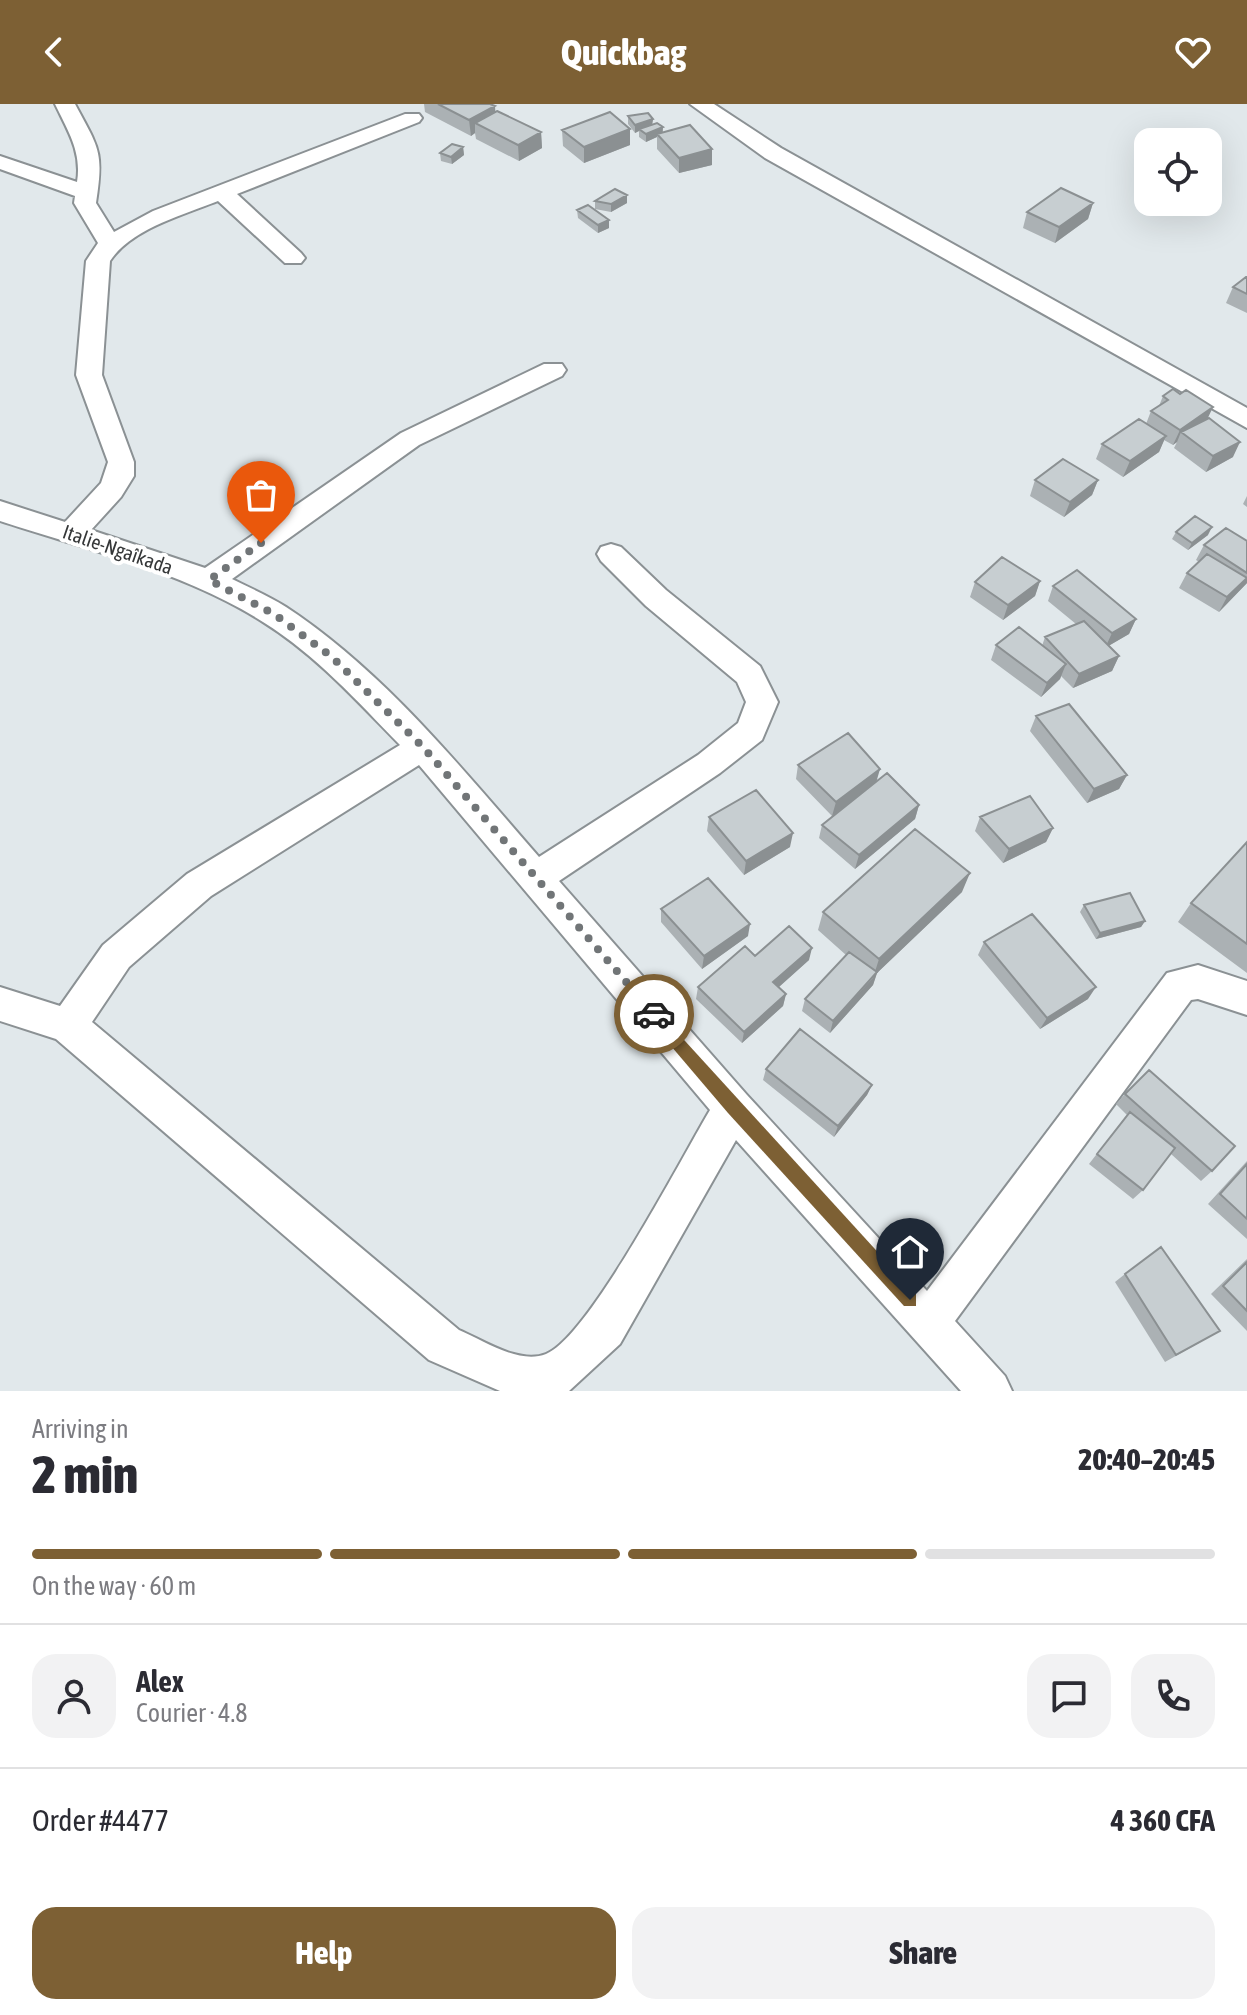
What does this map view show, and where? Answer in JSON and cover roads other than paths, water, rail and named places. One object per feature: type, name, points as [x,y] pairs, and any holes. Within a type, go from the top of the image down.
[{"type":"street","points":[[65,104],[87,147],[91,163],[84,192],[85,203],[110,243]]},
{"type":"street","points":[[700,104],[773,153],[1247,419]]},
{"type":"street","points":[[72,533],[120,476],[121,462],[89,375],[98,261],[110,243],[161,216],[412,118]]},
{"type":"street","points":[[0,162],[84,192]]},
{"type":"street","points":[[221,192],[293,258]]},
{"type":"street","points":[[209,580],[410,439],[553,370]]},
{"type":"street","name":"Italie-Ngaîkada","points":[[0,511],[209,580],[274,614],[332,657],[423,747],[733,1108],[930,1321],[990,1391]]},
{"type":"street","points":[[537,877],[709,764],[751,731],[762,702],[749,674],[656,598],[611,554]]},
{"type":"street","points":[[68,1026],[116,956],[199,885],[423,747]]},
{"type":"street","points":[[930,1321],[1180,985],[1198,982],[1247,998]]},
{"type":"street","points":[[0,1004],[68,1026],[150,1092],[444,1345],[520,1378],[556,1375],[605,1329],[733,1108]]}]
